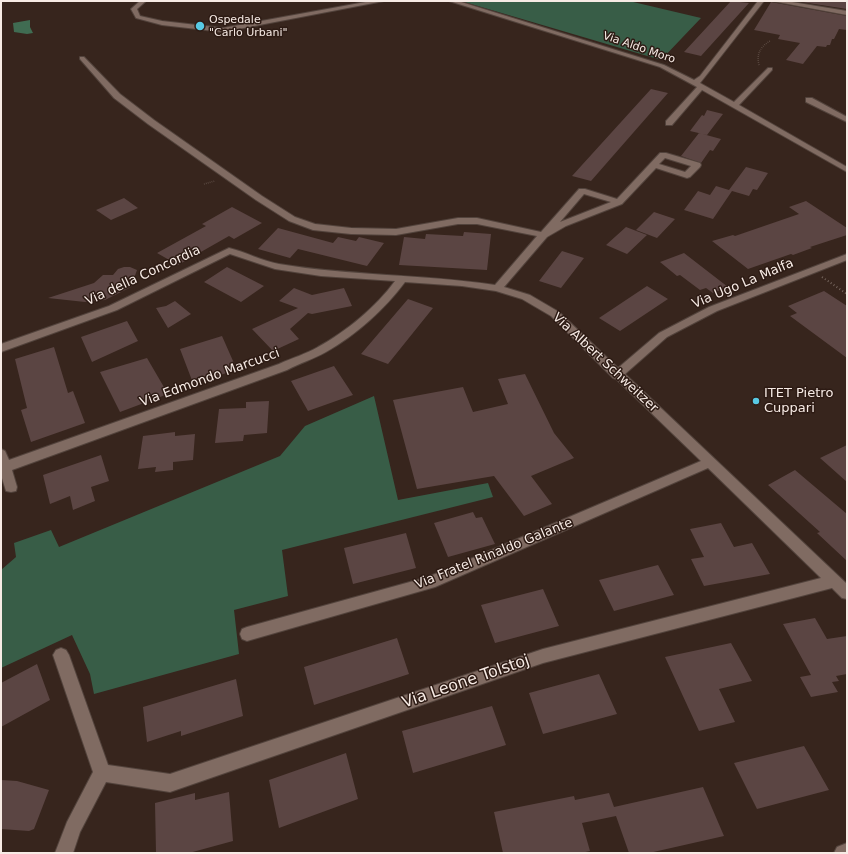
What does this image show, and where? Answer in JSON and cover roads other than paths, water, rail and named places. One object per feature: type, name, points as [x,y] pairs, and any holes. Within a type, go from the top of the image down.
[{"type":"street","points":[[140,3],[134,9],[138,17],[146,20],[223,30],[373,1],[381,1]]},
{"type":"street","name":"Via Aldo Moro","points":[[452,1],[662,66],[698,84],[847,170]]},
{"type":"street","points":[[669,123],[702,77],[761,1]]},
{"type":"street","points":[[775,1],[847,14]]},
{"type":"street","points":[[82,58],[117,96],[157,126],[259,198],[292,219],[313,227],[351,231],[396,232],[458,221],[476,221],[497,224],[544,235],[563,224],[619,202],[654,165]]},
{"type":"street","points":[[734,105],[770,69]]},
{"type":"street","points":[[809,100],[847,120]]},
{"type":"street","points":[[497,288],[582,191],[619,202]]},
{"type":"street","name":"Via Albert Schweitzer","points":[[228,252],[275,266],[321,274],[462,283],[497,288],[526,297],[555,314],[617,375],[711,462],[847,593]]},
{"type":"street","name":"Via della Concordia","points":[[1,348],[113,308],[228,252]]},
{"type":"street","name":"Via Ugo La Malfa","points":[[617,375],[663,335],[713,309],[847,257]]},
{"type":"street","name":"Via Edmondo Marcucci","points":[[5,467],[290,364],[325,347],[358,322],[394,291],[402,279]]},
{"type":"street","points":[[1,454],[11,487]]},
{"type":"street","name":"Via Fratel Rinaldo Galante","points":[[247,634],[430,583],[711,462]]},
{"type":"street","name":"Via Leone Tolstoj","points":[[102,773],[170,783],[543,656],[833,581]]},
{"type":"street","points":[[61,655],[102,773],[73,828],[64,853]]},
{"type":"street","points":[[843,853],[847,852]]},
{"type":"place","name":"Ospedale \"Carlo Urbani\"","points":[[200,26]]},
{"type":"place","name":"ITET Pietro Cuppari","points":[[756,401]]}]
